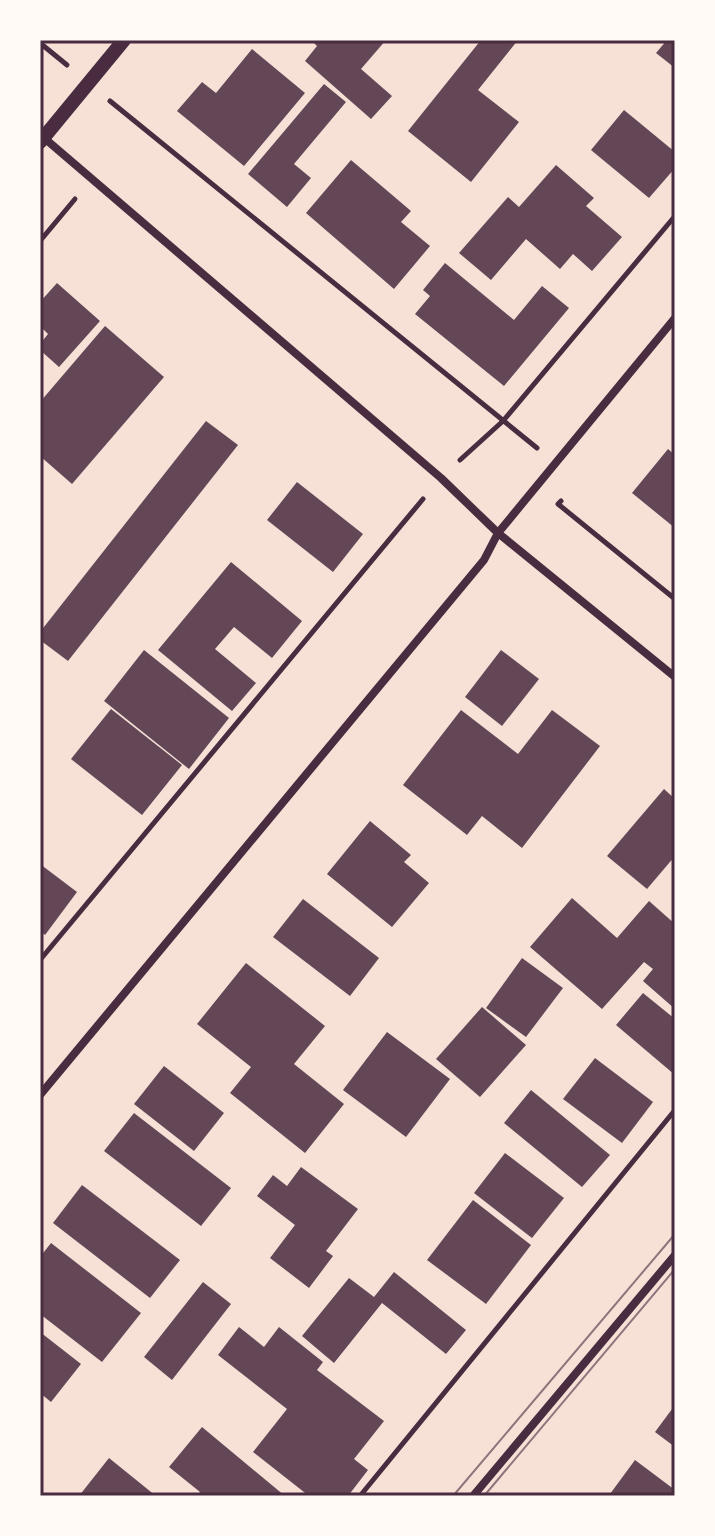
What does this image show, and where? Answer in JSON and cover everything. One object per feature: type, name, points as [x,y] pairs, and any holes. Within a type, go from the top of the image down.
[{"type":"street","points":[[124,40],[41,138],[441,478],[498,533],[675,677]]},
{"type":"street","points":[[40,1095],[484,560],[498,533],[675,318]]},
{"type":"street","points":[[473,1496],[675,1255]]},
{"type":"path","points":[[40,43],[70,68]]},
{"type":"path","points":[[109,100],[577,482],[558,504],[675,599]]},
{"type":"path","points":[[40,241],[76,198]]},
{"type":"path","points":[[40,960],[441,478],[503,421],[675,216]]},
{"type":"path","points":[[360,1496],[675,1110]]},
{"type":"building","points":[[311,40],[386,40],[361,69],[392,96],[371,119],[305,61],[317,46]]},
{"type":"building","points":[[481,40],[518,40],[478,90],[519,122],[471,182],[408,131]]},
{"type":"building","points":[[667,40],[675,40],[675,68],[656,53]]},
{"type":"building","points":[[252,49],[305,93],[244,166],[177,111],[202,82],[216,93]]},
{"type":"building","points":[[324,84],[346,102],[294,164],[311,178],[287,207],[248,174]]},
{"type":"building","points":[[624,110],[675,152],[675,168],[649,198],[591,150]]},
{"type":"building","points":[[351,160],[411,211],[401,222],[430,246],[394,289],[306,213]]},
{"type":"building","points":[[556,165],[594,198],[586,206],[622,237],[592,271],[573,254],[560,269],[526,239],[491,280],[459,253],[508,197],[519,207]]},
{"type":"building","points":[[445,263],[514,320],[542,286],[569,308],[504,386],[415,314],[430,296],[423,290]]},
{"type":"building","points":[[57,283],[100,321],[59,367],[40,350],[40,344],[48,334],[40,326],[40,302]]},
{"type":"building","points":[[105,326],[164,377],[72,484],[40,456],[40,402]]},
{"type":"building","points":[[206,421],[238,445],[68,661],[40,640],[40,632]]},
{"type":"building","points":[[668,449],[675,455],[675,528],[632,493]]},
{"type":"building","points":[[297,482],[363,534],[333,572],[267,520]]},
{"type":"building","points":[[231,562],[302,621],[272,658],[234,627],[215,649],[256,683],[232,711],[158,650]]},
{"type":"building","points":[[144,650],[229,718],[189,769],[104,701]]},
{"type":"building","points":[[501,650],[539,679],[502,726],[465,697]]},
{"type":"building","points":[[111,709],[182,765],[142,815],[71,759]]},
{"type":"building","points":[[461,710],[518,754],[552,710],[600,746],[522,848],[482,816],[467,835],[403,785]]},
{"type":"building","points":[[664,789],[675,799],[675,856],[647,889],[607,856]]},
{"type":"building","points":[[370,821],[411,855],[404,862],[429,883],[392,927],[327,874]]},
{"type":"building","points":[[40,864],[77,892],[45,935],[40,931]]},
{"type":"building","points":[[572,898],[617,938],[649,901],[675,924],[675,1009],[643,981],[653,969],[644,962],[602,1009],[530,947]]},
{"type":"building","points":[[303,899],[379,958],[350,996],[273,937]]},
{"type":"building","points":[[522,958],[563,988],[526,1037],[486,1008]]},
{"type":"building","points":[[246,963],[325,1026],[294,1064],[344,1104],[305,1153],[230,1093],[251,1067],[197,1024]]},
{"type":"building","points":[[643,993],[675,1019],[675,1075],[616,1025]]},
{"type":"building","points":[[482,1007],[526,1045],[480,1097],[436,1059]]},
{"type":"building","points":[[387,1032],[450,1079],[406,1137],[343,1090]]},
{"type":"building","points":[[595,1058],[653,1102],[622,1143],[563,1099]]},
{"type":"building","points":[[164,1066],[224,1113],[194,1151],[134,1104]]},
{"type":"building","points":[[531,1090],[610,1155],[582,1187],[504,1123]]},
{"type":"building","points":[[134,1113],[231,1188],[201,1226],[104,1151]]},
{"type":"building","points":[[505,1153],[564,1198],[532,1238],[474,1193]]},
{"type":"building","points":[[301,1167],[358,1209],[326,1251],[333,1256],[309,1288],[270,1258],[295,1225],[257,1196],[273,1175],[287,1186]]},
{"type":"building","points":[[82,1185],[180,1260],[150,1298],[53,1223]]},
{"type":"building","points":[[473,1200],[531,1245],[486,1304],[427,1260]]},
{"type":"building","points":[[51,1243],[141,1313],[102,1362],[40,1314],[40,1257]]},
{"type":"building","points":[[394,1272],[466,1330],[446,1354],[382,1303],[334,1363],[302,1336],[349,1278],[374,1297]]},
{"type":"building","points":[[203,1282],[231,1304],[172,1380],[144,1357]]},
{"type":"building","points":[[239,1327],[264,1347],[279,1327],[323,1362],[317,1370],[384,1421],[354,1459],[368,1470],[348,1496],[309,1496],[253,1452],[287,1409],[218,1355]]},
{"type":"building","points":[[40,1332],[81,1364],[51,1402],[40,1393]]},
{"type":"building","points":[[675,1405],[675,1447],[655,1432]]},
{"type":"building","points":[[202,1427],[285,1496],[197,1496],[200,1492],[169,1467]]},
{"type":"building","points":[[109,1458],[156,1496],[79,1496]]},
{"type":"building","points":[[635,1460],[675,1490],[675,1496],[610,1494]]},
{"type":"tram line","points":[[453,1496],[675,1234]]},
{"type":"tram line","points":[[484,1496],[675,1269]]}]
